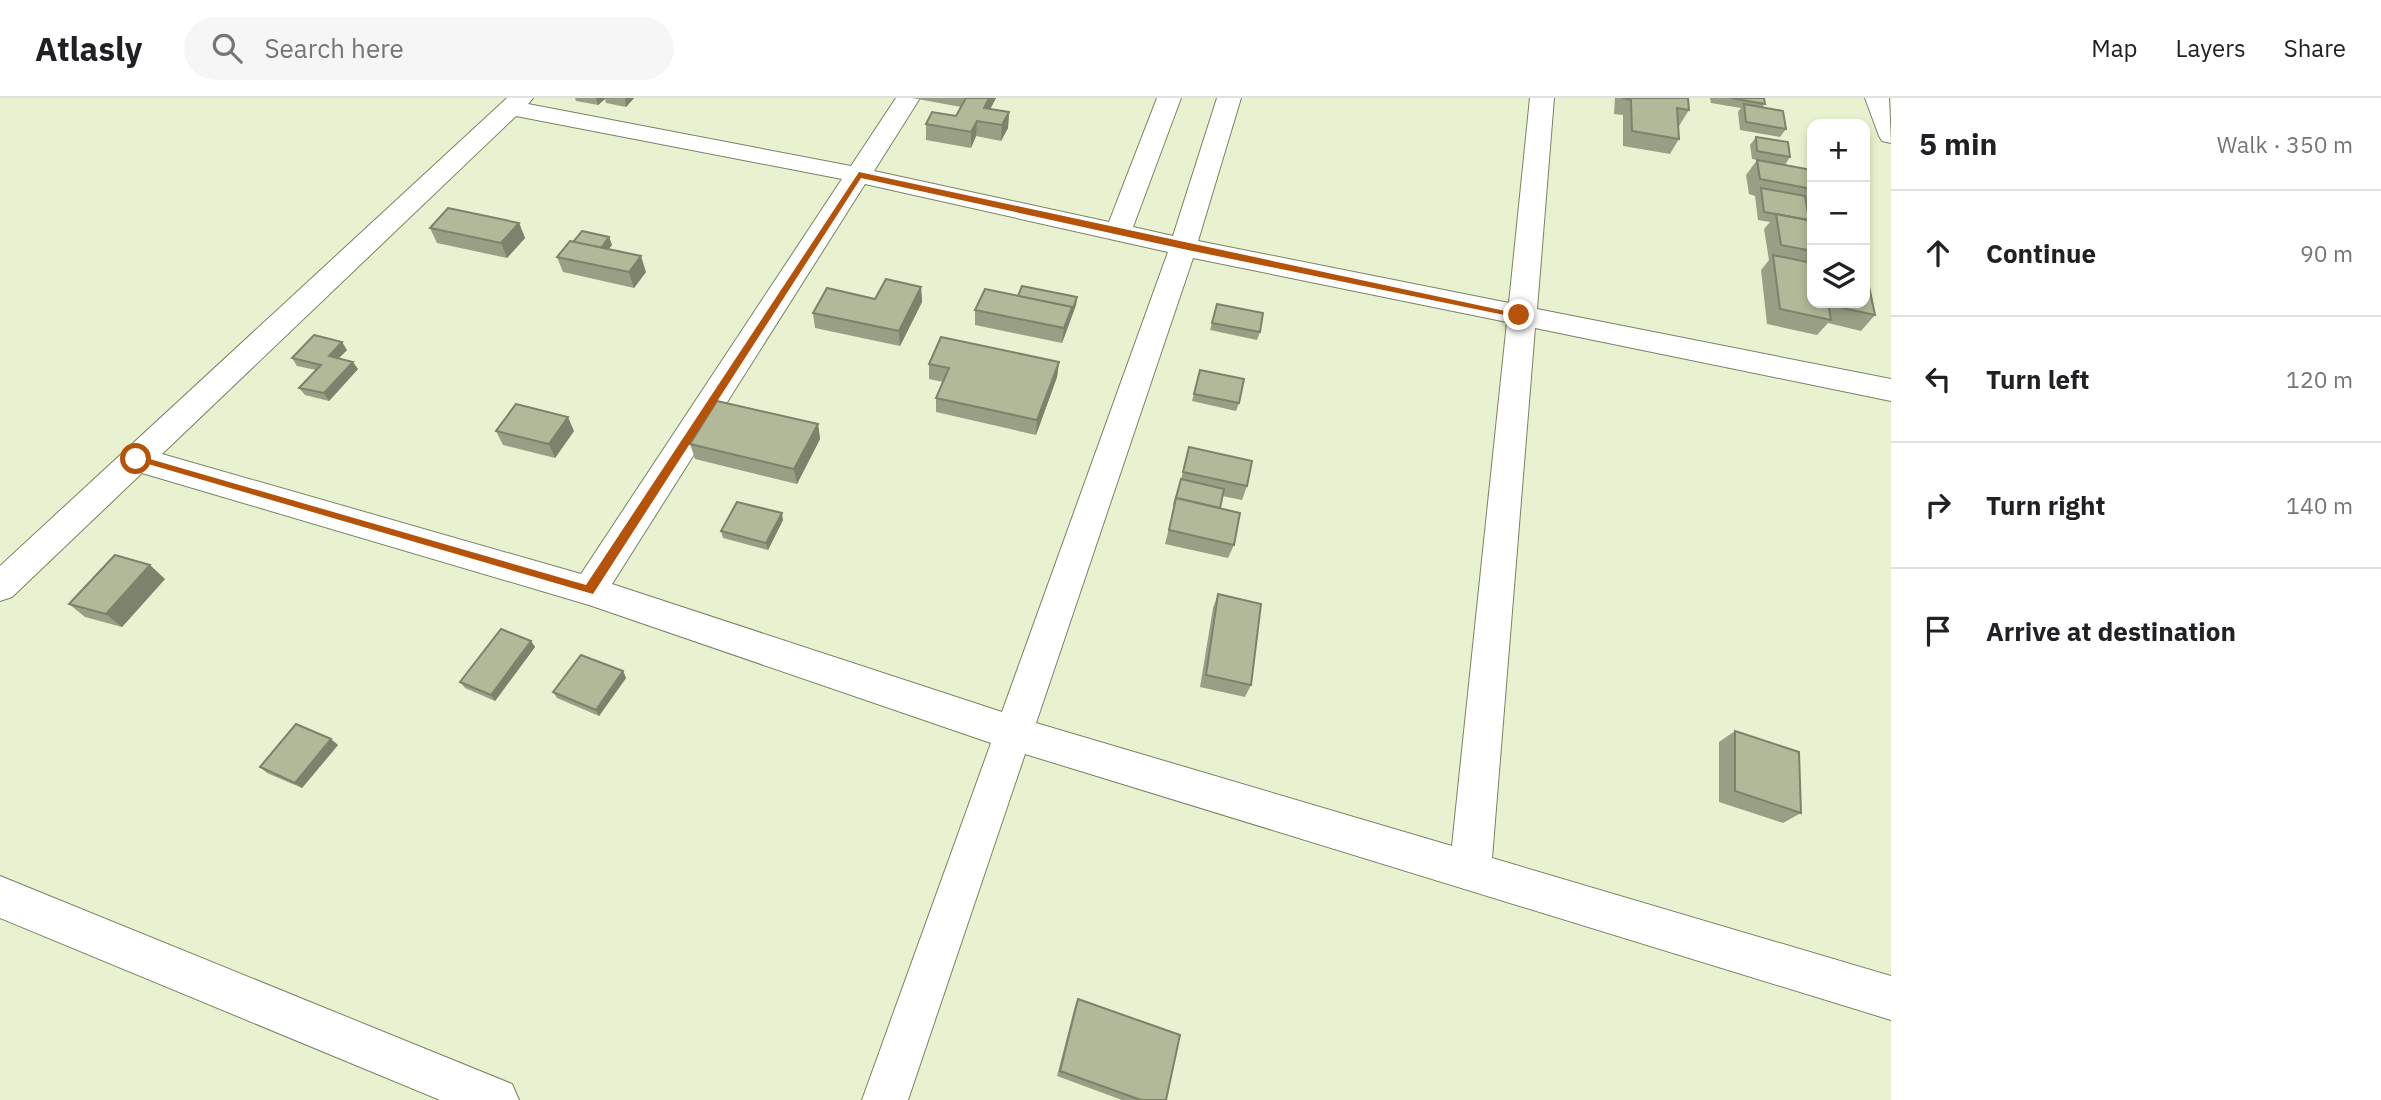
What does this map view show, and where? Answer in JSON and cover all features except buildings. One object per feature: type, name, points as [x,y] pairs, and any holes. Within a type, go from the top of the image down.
[{"type":"street","points":[[589,591],[908,98]]},
{"type":"street","points":[[1118,232],[1169,98]]},
{"type":"street","points":[[885,1100],[1183,247],[1229,98]]},
{"type":"street","points":[[1470,871],[1519,315],[1542,98]]},
{"type":"street","points":[[1877,98],[1891,136]]},
{"type":"street","points":[[0,587],[516,103],[1183,247],[1891,390]]},
{"type":"street","points":[[136,459],[589,591],[1012,733],[1891,998]]},
{"type":"street","points":[[0,897],[496,1100]]},
{"type":"route","points":[[136,459],[589,591],[859,175],[1183,247],[1519,315]]}]
